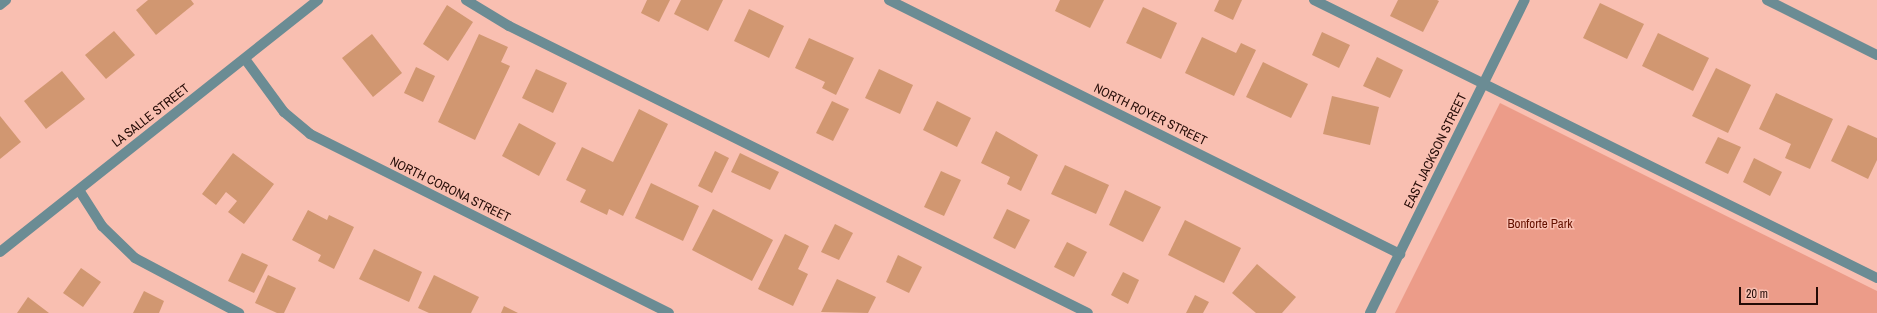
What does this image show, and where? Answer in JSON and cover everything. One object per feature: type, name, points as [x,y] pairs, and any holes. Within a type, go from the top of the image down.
[{"type":"street","points":[[0,5],[6,0]]},
{"type":"street","name":"LA SALLE STREET","points":[[0,252],[318,0]]},
{"type":"street","points":[[466,0],[509,26],[1088,313]]},
{"type":"street","name":"NORTH ROYER STREET","points":[[889,0],[1400,254]]},
{"type":"street","points":[[1314,0],[1877,278]]},
{"type":"street","name":"EAST JACKSON STREET","points":[[1370,313],[1525,0]]},
{"type":"street","points":[[1767,0],[1877,55]]},
{"type":"street","name":"NORTH CORONA STREET","points":[[245,59],[284,112],[310,134],[669,313]]},
{"type":"street","points":[[79,190],[102,226],[135,258],[240,313]]},
{"type":"green space","name":"Bonforte Park","points":[[1500,103],[1877,291],[1877,313],[1395,313]]},
{"type":"building","points":[[148,0],[191,0],[194,4],[156,35],[136,10]]},
{"type":"building","points":[[647,0],[670,0],[659,22],[641,13]]},
{"type":"building","points":[[681,0],[723,0],[708,31],[674,14]]},
{"type":"building","points":[[1060,0],[1104,0],[1090,28],[1055,11]]},
{"type":"building","points":[[1219,0],[1242,0],[1233,20],[1214,11]]},
{"type":"building","points":[[1398,0],[1439,1],[1423,32],[1390,16]]},
{"type":"building","points":[[1600,3],[1644,24],[1627,59],[1583,38]]},
{"type":"building","points":[[447,5],[473,22],[448,61],[423,44]]},
{"type":"building","points":[[1143,7],[1177,23],[1161,59],[1126,43]]},
{"type":"building","points":[[749,9],[784,26],[769,58],[734,41]]},
{"type":"building","points":[[114,31],[135,55],[106,79],[85,55]]},
{"type":"building","points":[[1322,32],[1350,45],[1339,68],[1312,55]]},
{"type":"building","points":[[1658,33],[1709,58],[1693,91],[1642,66]]},
{"type":"building","points":[[372,34],[402,73],[373,97],[342,58]]},
{"type":"building","points":[[479,34],[508,47],[501,62],[510,66],[475,140],[438,122]]},
{"type":"building","points":[[1202,37],[1236,53],[1241,43],[1256,50],[1234,96],[1185,73]]},
{"type":"building","points":[[809,38],[854,58],[836,95],[822,88],[825,82],[795,68]]},
{"type":"building","points":[[1377,57],[1403,70],[1390,98],[1363,86]]},
{"type":"building","points":[[1263,62],[1308,84],[1291,118],[1246,97]]},
{"type":"building","points":[[416,67],[435,76],[423,102],[404,93]]},
{"type":"building","points":[[1716,68],[1751,85],[1728,133],[1692,116]]},
{"type":"building","points":[[536,69],[567,83],[553,113],[522,98]]},
{"type":"building","points":[[879,69],[913,85],[900,114],[865,98]]},
{"type":"building","points":[[62,71],[85,99],[46,129],[24,101]]},
{"type":"building","points":[[1776,93],[1833,119],[1810,169],[1785,158],[1791,144],[1759,129]]},
{"type":"building","points":[[1332,96],[1379,107],[1370,145],[1323,134]]},
{"type":"building","points":[[832,101],[849,109],[833,141],[816,133]]},
{"type":"building","points":[[937,101],[971,118],[957,147],[923,130]]},
{"type":"building","points":[[639,109],[668,124],[623,216],[609,209],[607,215],[580,202],[586,190],[566,180],[582,147],[613,162]]},
{"type":"building","points":[[0,116],[21,142],[0,159]]},
{"type":"building","points":[[519,123],[556,143],[539,176],[502,156]]},
{"type":"building","points":[[1848,125],[1877,138],[1877,160],[1868,179],[1831,161]]},
{"type":"building","points":[[996,131],[1038,155],[1021,191],[1007,184],[1010,177],[981,163]]},
{"type":"building","points":[[1718,137],[1741,147],[1728,174],[1705,163]]},
{"type":"building","points":[[715,151],[729,158],[712,193],[698,186]]},
{"type":"building","points":[[233,153],[274,184],[244,224],[228,212],[237,201],[226,192],[216,205],[202,194]]},
{"type":"building","points":[[740,153],[779,172],[770,190],[731,172]]},
{"type":"building","points":[[1754,158],[1782,172],[1770,196],[1743,182]]},
{"type":"building","points":[[1065,165],[1109,185],[1096,214],[1051,194]]},
{"type":"building","points":[[941,171],[961,180],[944,216],[924,207]]},
{"type":"building","points":[[651,183],[699,206],[683,241],[635,218]]},
{"type":"building","points":[[1125,190],[1161,207],[1143,242],[1109,225]]},
{"type":"building","points":[[713,209],[773,240],[752,281],[692,250]]},
{"type":"building","points":[[1007,209],[1030,220],[1015,249],[993,238]]},
{"type":"building","points":[[308,210],[327,220],[329,215],[354,227],[334,269],[318,261],[321,255],[292,240]]},
{"type":"building","points":[[1185,220],[1241,248],[1224,283],[1168,255]]},
{"type":"building","points":[[835,224],[853,233],[839,260],[821,252]]},
{"type":"building","points":[[785,234],[809,246],[798,269],[808,274],[793,306],[758,289]]},
{"type":"building","points":[[1067,242],[1087,252],[1074,277],[1054,267]]},
{"type":"building","points":[[374,249],[422,272],[409,302],[359,279]]},
{"type":"building","points":[[242,253],[268,265],[254,293],[228,281]]},
{"type":"building","points":[[898,255],[922,267],[909,293],[886,282]]},
{"type":"building","points":[[1257,264],[1296,297],[1282,313],[1256,313],[1232,293]]},
{"type":"building","points":[[81,268],[101,282],[83,307],[63,293]]},
{"type":"building","points":[[1123,272],[1139,280],[1128,304],[1111,295]]},
{"type":"building","points":[[268,275],[296,288],[284,313],[277,313],[255,303]]},
{"type":"building","points":[[434,275],[479,297],[471,313],[429,313],[418,308]]},
{"type":"building","points":[[837,279],[876,297],[868,313],[821,312]]},
{"type":"building","points":[[144,291],[164,301],[159,313],[133,313]]},
{"type":"building","points":[[1195,295],[1209,302],[1203,313],[1186,313]]},
{"type":"building","points":[[28,297],[49,313],[17,313]]},
{"type":"building","points":[[504,306],[518,313],[501,313]]}]
